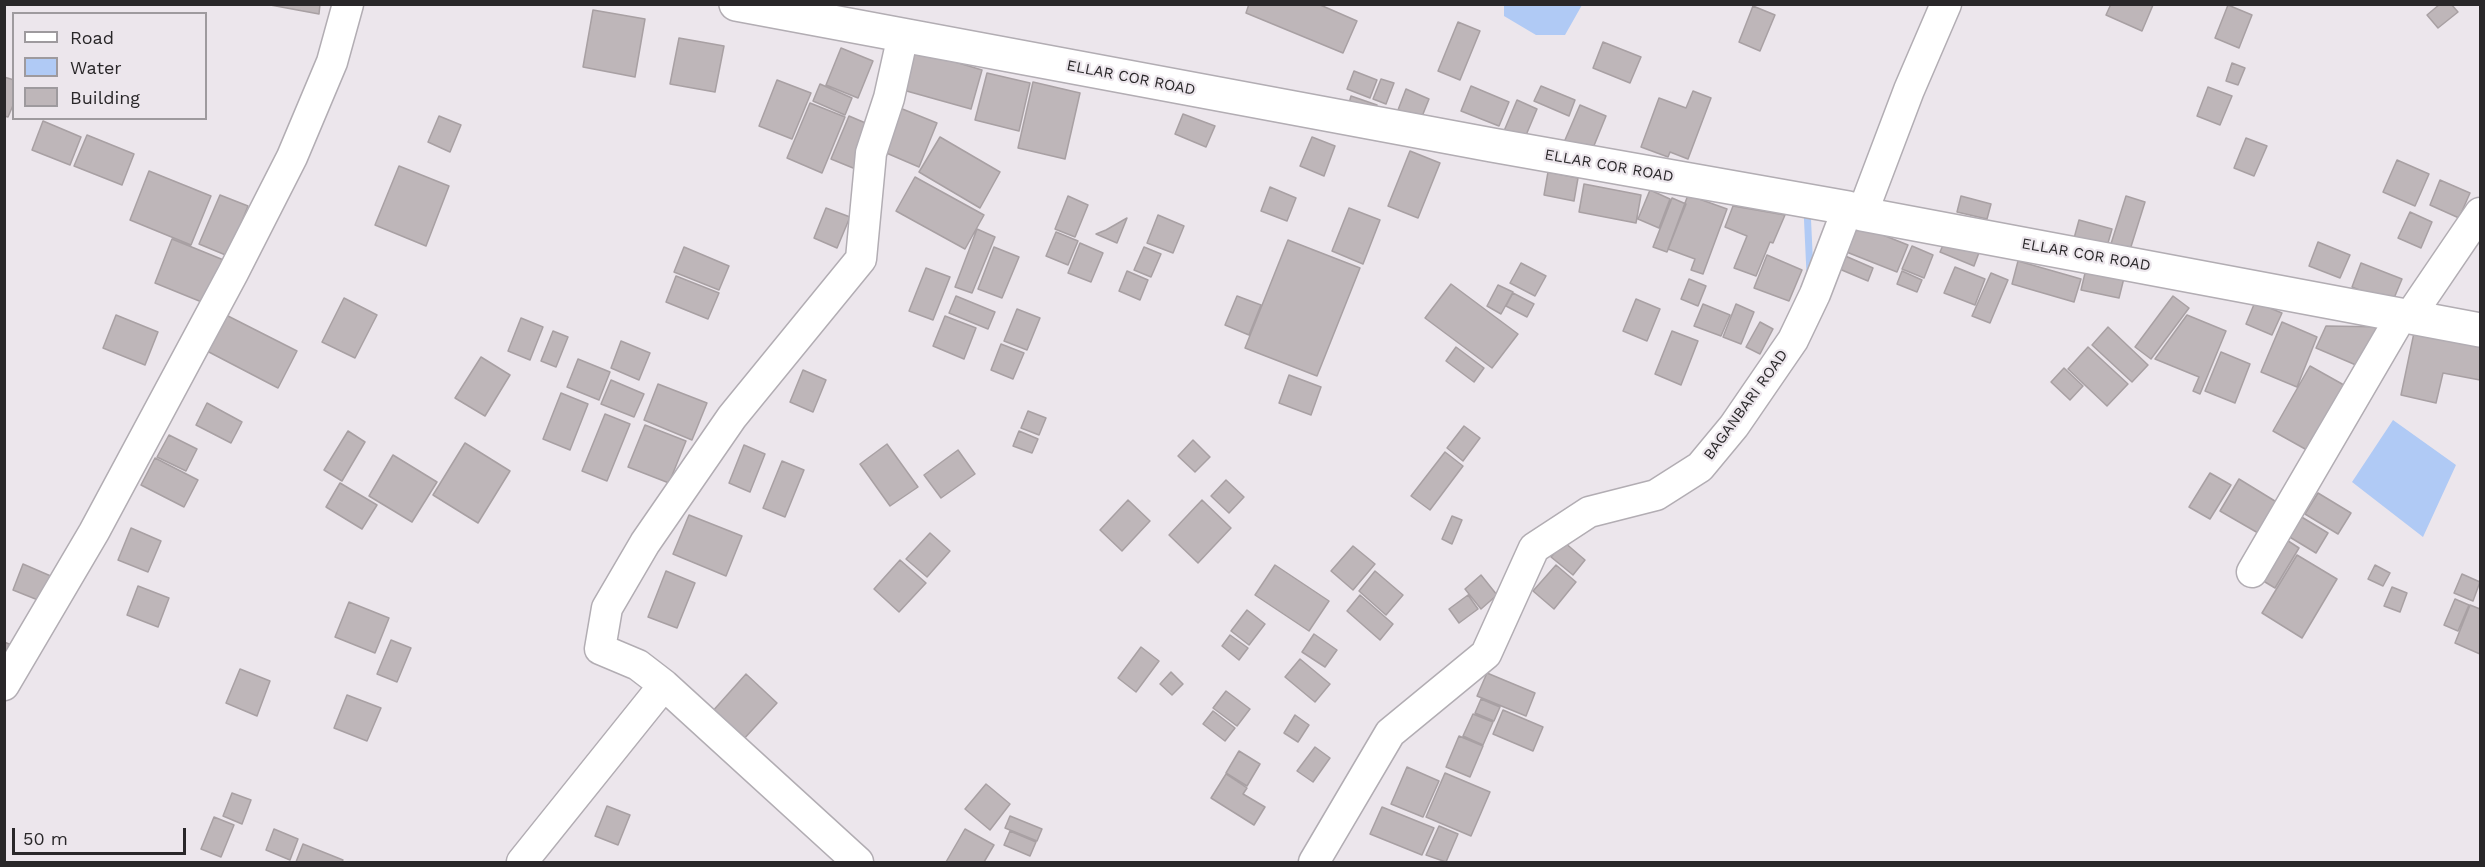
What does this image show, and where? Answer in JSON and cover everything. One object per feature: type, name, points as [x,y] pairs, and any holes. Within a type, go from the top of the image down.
[{"type":"main road","name":"ELLAR COR ROAD","points":[[736,4],[1855,211],[2481,330]]},
{"type":"street","points":[[4,685],[99,521],[228,283],[292,158],[332,62],[348,4]]},
{"type":"street","name":"BAGANBARI ROAD","points":[[1314,862],[1390,733],[1486,654],[1534,548],[1589,512],[1656,495],[1700,467],[1734,426],[1793,340],[1855,211],[1946,4]]},
{"type":"street","points":[[858,862],[664,685],[638,665],[600,649],[607,608],[645,543],[732,417],[861,259],[871,153],[889,98],[903,35]]},
{"type":"street","points":[[2252,572],[2406,315],[2481,213]]},
{"type":"street","points":[[522,862],[664,685]]},
{"type":"water","points":[[1504,4],[1582,5],[1565,35],[1536,35],[1504,16]]},
{"type":"water","points":[[2393,420],[2456,465],[2423,537],[2352,482]]},
{"type":"building","points":[[265,4],[320,4],[319,14]]},
{"type":"building","points":[[1249,4],[1318,4],[1357,21],[1343,53],[1246,13]]},
{"type":"building","points":[[2111,4],[2153,5],[2142,31],[2106,15]]},
{"type":"building","points":[[2440,4],[2451,4],[2458,12],[2438,28],[2427,15]]},
{"type":"building","points":[[2228,5],[2252,15],[2239,48],[2215,38]]},
{"type":"building","points":[[1753,6],[1775,15],[1760,51],[1739,42]]},
{"type":"building","points":[[593,10],[645,19],[635,77],[583,67]]},
{"type":"building","points":[[1458,22],[1480,31],[1460,80],[1438,71]]},
{"type":"building","points":[[679,38],[724,46],[715,92],[670,84]]},
{"type":"building","points":[[1603,42],[1641,57],[1630,83],[1593,68]]},
{"type":"building","points":[[841,48],[873,61],[858,98],[826,85]]},
{"type":"building","points":[[915,50],[982,70],[971,109],[903,90]]},
{"type":"building","points":[[2232,63],[2245,68],[2238,85],[2226,81]]},
{"type":"building","points":[[1354,71],[1377,80],[1370,98],[1347,89]]},
{"type":"building","points":[[987,73],[1030,83],[1019,131],[975,120]]},
{"type":"building","points":[[4,77],[12,79],[12,108],[8,117],[4,116]]},
{"type":"building","points":[[1381,79],[1394,83],[1386,104],[1373,99]]},
{"type":"building","points":[[777,80],[811,93],[792,139],[759,126]]},
{"type":"building","points":[[1033,82],[1080,93],[1065,159],[1018,148]]},
{"type":"building","points":[[820,84],[852,98],[845,115],[813,101]]},
{"type":"building","points":[[1471,86],[1509,102],[1499,126],[1461,111]]},
{"type":"building","points":[[1541,86],[1575,100],[1569,116],[1534,101]]},
{"type":"building","points":[[2208,87],[2232,96],[2220,125],[2197,116]]},
{"type":"building","points":[[1406,89],[1429,99],[1421,119],[1398,110]]},
{"type":"building","points":[[1693,91],[1711,98],[1688,159],[1670,152],[1668,157],[1641,147],[1659,98],[1686,108]]},
{"type":"building","points":[[1351,96],[1377,105],[1373,116],[1348,107]]},
{"type":"building","points":[[1517,100],[1537,109],[1524,140],[1504,131]]},
{"type":"building","points":[[810,103],[845,117],[822,173],[787,158]]},
{"type":"building","points":[[1580,105],[1606,116],[1589,158],[1562,147]]},
{"type":"building","points":[[895,106],[937,123],[919,167],[877,149]]},
{"type":"building","points":[[1183,114],[1215,126],[1206,147],[1175,134]]},
{"type":"building","points":[[439,116],[461,125],[450,152],[428,142]]},
{"type":"building","points":[[849,116],[875,127],[858,170],[831,159]]},
{"type":"building","points":[[43,121],[81,137],[70,165],[32,150]]},
{"type":"building","points":[[87,135],[134,154],[122,185],[74,166]]},
{"type":"building","points":[[940,137],[1000,172],[980,208],[919,172]]},
{"type":"building","points":[[1312,137],[1335,146],[1324,176],[1300,166]]},
{"type":"building","points":[[2246,138],[2267,146],[2254,176],[2234,168]]},
{"type":"building","points":[[1410,151],[1440,163],[1418,218],[1388,206]]},
{"type":"building","points":[[2397,160],[2429,174],[2415,206],[2383,192]]},
{"type":"building","points":[[399,166],[449,186],[426,246],[375,225]]},
{"type":"building","points":[[149,171],[211,196],[191,245],[130,220]]},
{"type":"building","points":[[1548,172],[1578,178],[1574,201],[1544,195]]},
{"type":"building","points":[[915,177],[984,215],[965,249],[896,211]]},
{"type":"building","points":[[2440,180],[2470,193],[2459,218],[2430,205]]},
{"type":"building","points":[[1584,184],[1641,195],[1636,223],[1579,212]]},
{"type":"building","points":[[1270,187],[1296,198],[1287,221],[1261,211]]},
{"type":"building","points":[[1650,190],[1670,199],[1659,228],[1638,219]]},
{"type":"building","points":[[220,195],[248,206],[228,256],[199,244]]},
{"type":"building","points":[[1688,195],[1727,209],[1703,274],[1691,270],[1695,259],[1668,249]]},
{"type":"building","points":[[1068,196],[1088,205],[1075,237],[1055,229]]},
{"type":"building","points":[[1961,196],[1991,204],[1987,219],[1957,212]]},
{"type":"building","points":[[2126,196],[2145,202],[2129,253],[2110,247]]},
{"type":"building","points":[[1672,198],[1686,204],[1667,252],[1653,247]]},
{"type":"building","points":[[1733,206],[1785,215],[1773,243],[1770,242],[1756,276],[1734,268],[1747,236],[1725,227]]},
{"type":"building","points":[[826,208],[850,217],[837,248],[814,238]]},
{"type":"building","points":[[1349,208],[1380,220],[1363,264],[1332,251]]},
{"type":"building","points":[[2410,212],[2432,222],[2421,248],[2398,238]]},
{"type":"building","points":[[1158,215],[1184,226],[1173,253],[1147,243]]},
{"type":"building","points":[[1127,218],[1117,243],[1096,234],[1106,230]]},
{"type":"building","points":[[2079,220],[2112,229],[2106,250],[2073,242]]},
{"type":"building","points":[[1855,224],[1908,245],[1897,272],[1844,251]]},
{"type":"building","points":[[977,229],[995,237],[972,293],[955,287]]},
{"type":"building","points":[[1056,232],[1078,241],[1068,265],[1046,256]]},
{"type":"building","points":[[1947,236],[1980,250],[1974,266],[1940,252]]},
{"type":"building","points":[[172,239],[231,263],[214,307],[155,283]]},
{"type":"building","points":[[1288,240],[1360,268],[1317,376],[1245,348]]},
{"type":"building","points":[[2318,242],[2350,255],[2340,278],[2309,266]]},
{"type":"building","points":[[1080,243],[1103,253],[1091,282],[1068,273]]},
{"type":"building","points":[[1912,246],[1933,255],[1924,278],[1902,269]]},
{"type":"building","points":[[684,247],[729,266],[719,290],[674,272]]},
{"type":"building","points":[[994,247],[1019,257],[1002,298],[978,289]]},
{"type":"building","points":[[1144,247],[1161,254],[1151,277],[1134,270]]},
{"type":"building","points":[[1767,255],[1802,270],[1789,301],[1754,288]]},
{"type":"building","points":[[1843,255],[1873,268],[1868,281],[1837,268]]},
{"type":"building","points":[[2018,261],[2081,279],[2074,302],[2012,284]]},
{"type":"building","points":[[1521,263],[1546,276],[1535,296],[1510,283]]},
{"type":"building","points":[[2361,263],[2402,279],[2392,303],[2352,287]]},
{"type":"building","points":[[1955,267],[1985,279],[1975,305],[1944,293]]},
{"type":"building","points":[[926,268],[950,277],[933,320],[909,311]]},
{"type":"building","points":[[2086,269],[2124,278],[2119,298],[2081,290]]},
{"type":"building","points":[[1127,271],[1148,280],[1140,300],[1119,291]]},
{"type":"building","points":[[1902,271],[1922,280],[1917,292],[1897,284]]},
{"type":"building","points":[[1991,273],[2008,280],[1990,323],[1972,316]]},
{"type":"building","points":[[676,276],[719,293],[708,319],[666,302]]},
{"type":"building","points":[[1689,279],[1706,286],[1698,306],[1681,299]]},
{"type":"building","points":[[1451,284],[1518,334],[1492,368],[1425,318]]},
{"type":"building","points":[[1498,285],[1513,292],[1501,314],[1487,306]]},
{"type":"building","points":[[1513,293],[1534,304],[1527,317],[1506,306]]},
{"type":"building","points":[[956,296],[995,312],[988,329],[949,313]]},
{"type":"building","points":[[1237,296],[1261,305],[1249,335],[1225,325]]},
{"type":"building","points":[[2173,296],[2189,308],[2151,359],[2135,347]]},
{"type":"building","points":[[344,298],[377,315],[355,358],[322,342]]},
{"type":"building","points":[[1636,299],[1660,309],[1647,341],[1623,331]]},
{"type":"building","points":[[2255,302],[2282,313],[2272,335],[2246,324]]},
{"type":"building","points":[[1703,304],[1730,315],[1721,336],[1694,326]]},
{"type":"building","points":[[1736,304],[1754,312],[1741,344],[1723,337]]},
{"type":"building","points":[[1017,309],[1040,318],[1027,350],[1004,341]]},
{"type":"building","points":[[116,315],[158,332],[145,365],[103,348]]},
{"type":"building","points":[[226,315],[297,351],[278,388],[207,351]]},
{"type":"building","points":[[2187,315],[2226,331],[2200,394],[2193,391],[2199,377],[2155,359]]},
{"type":"building","points":[[945,316],[976,328],[964,359],[933,346]]},
{"type":"building","points":[[521,318],[543,327],[530,360],[508,351]]},
{"type":"building","points":[[1760,322],[1773,329],[1760,354],[1746,347]]},
{"type":"building","points":[[2282,322],[2317,337],[2297,387],[2261,372]]},
{"type":"building","points":[[2326,326],[2388,327],[2363,368],[2316,348]]},
{"type":"building","points":[[2108,327],[2148,365],[2132,382],[2092,345]]},
{"type":"building","points":[[2415,328],[2480,342],[2480,380],[2443,373],[2436,403],[2401,395]]},
{"type":"building","points":[[553,331],[568,337],[556,367],[541,361]]},
{"type":"building","points":[[1672,331],[1698,341],[1681,385],[1655,374]]},
{"type":"building","points":[[621,341],[650,353],[639,380],[611,368]]},
{"type":"building","points":[[1001,344],[1024,353],[1013,379],[991,370]]},
{"type":"building","points":[[1456,347],[1484,368],[1474,382],[1446,361]]},
{"type":"building","points":[[2088,347],[2128,384],[2107,406],[2068,369]]},
{"type":"building","points":[[2221,352],[2250,364],[2235,403],[2205,391]]},
{"type":"building","points":[[481,357],[510,375],[485,416],[455,398]]},
{"type":"building","points":[[578,359],[610,372],[599,400],[567,387]]},
{"type":"building","points":[[2310,366],[2351,389],[2314,454],[2273,431]]},
{"type":"building","points":[[2064,368],[2083,386],[2070,400],[2051,382]]},
{"type":"building","points":[[803,370],[826,380],[813,412],[790,402]]},
{"type":"building","points":[[1289,375],[1321,387],[1311,415],[1279,403]]},
{"type":"building","points":[[611,380],[644,394],[634,417],[601,404]]},
{"type":"building","points":[[658,384],[707,403],[692,440],[644,420]]},
{"type":"building","points":[[561,393],[588,404],[570,450],[543,439]]},
{"type":"building","points":[[207,403],[242,422],[231,443],[196,425]]},
{"type":"building","points":[[1028,411],[1046,418],[1039,435],[1021,428]]},
{"type":"building","points":[[605,414],[630,424],[607,481],[582,471]]},
{"type":"building","points":[[645,425],[686,441],[669,483],[628,467]]},
{"type":"building","points":[[1464,426],[1480,438],[1463,461],[1447,448]]},
{"type":"building","points":[[348,431],[365,442],[342,481],[324,470]]},
{"type":"building","points":[[1019,431],[1038,439],[1032,453],[1013,446]]},
{"type":"building","points":[[169,435],[197,449],[186,471],[157,457]]},
{"type":"building","points":[[1193,440],[1210,457],[1195,472],[1178,456]]},
{"type":"building","points":[[465,443],[510,471],[478,523],[433,495]]},
{"type":"building","points":[[887,444],[918,487],[890,506],[860,464]]},
{"type":"building","points":[[744,445],[765,454],[750,492],[729,483]]},
{"type":"building","points":[[958,450],[975,474],[941,498],[924,475]]},
{"type":"building","points":[[1445,452],[1463,466],[1430,510],[1411,496]]},
{"type":"building","points":[[393,455],[437,482],[412,522],[369,496]]},
{"type":"building","points":[[155,458],[198,480],[184,507],[141,485]]},
{"type":"building","points":[[782,461],[804,470],[785,517],[763,508]]},
{"type":"building","points":[[2210,473],[2231,485],[2210,519],[2189,507]]},
{"type":"building","points":[[2239,479],[2283,506],[2265,537],[2220,511]]},
{"type":"building","points":[[1226,480],[1244,497],[1229,513],[1211,496]]},
{"type":"building","points":[[340,483],[377,505],[362,529],[326,507]]},
{"type":"building","points":[[2318,493],[2351,513],[2338,534],[2305,514]]},
{"type":"building","points":[[1128,500],[1150,521],[1122,551],[1100,530]]},
{"type":"building","points":[[1202,500],[1231,528],[1198,563],[1169,535]]},
{"type":"building","points":[[2295,513],[2328,533],[2316,553],[2283,533]]},
{"type":"building","points":[[689,515],[742,536],[726,576],[673,554]]},
{"type":"building","points":[[1452,516],[1462,520],[1452,544],[1442,539]]},
{"type":"building","points":[[131,528],[161,541],[148,572],[118,560]]},
{"type":"building","points":[[930,533],[950,551],[927,577],[906,559]]},
{"type":"building","points":[[2279,535],[2299,548],[2275,588],[2255,576]]},
{"type":"building","points":[[1564,542],[1585,560],[1573,575],[1551,557]]},
{"type":"building","points":[[1353,546],[1375,564],[1353,590],[1331,571]]},
{"type":"building","points":[[2297,555],[2337,579],[2302,638],[2262,613]]},
{"type":"building","points":[[900,560],[926,583],[899,612],[874,589]]},
{"type":"building","points":[[23,564],[53,577],[43,602],[13,590]]},
{"type":"building","points":[[1275,565],[1329,601],[1309,631],[1255,595]]},
{"type":"building","points":[[1556,565],[1576,582],[1554,609],[1533,591]]},
{"type":"building","points":[[2375,565],[2390,573],[2383,586],[2368,579]]},
{"type":"building","points":[[666,571],[695,583],[677,628],[648,617]]},
{"type":"building","points":[[1375,571],[1403,595],[1386,615],[1359,591]]},
{"type":"building","points":[[2462,574],[2480,582],[2473,601],[2454,593]]},
{"type":"building","points":[[1481,575],[1497,595],[1481,609],[1465,589]]},
{"type":"building","points":[[138,586],[169,598],[158,627],[127,615]]},
{"type":"building","points":[[2392,587],[2407,593],[2400,612],[2384,606]]},
{"type":"building","points":[[1360,595],[1393,624],[1380,640],[1347,611]]},
{"type":"building","points":[[1468,595],[1478,609],[1459,623],[1449,609]]},
{"type":"building","points":[[2455,599],[2469,605],[2458,631],[2444,625]]},
{"type":"building","points":[[349,602],[389,618],[375,653],[335,637]]},
{"type":"building","points":[[2470,605],[2480,609],[2480,654],[2455,643]]},
{"type":"building","points":[[1247,610],[1265,624],[1249,645],[1231,631]]},
{"type":"building","points":[[1314,634],[1337,650],[1325,667],[1302,652]]},
{"type":"building","points":[[1230,635],[1248,648],[1239,660],[1222,646]]},
{"type":"building","points":[[391,640],[411,648],[397,682],[377,674]]},
{"type":"building","points":[[4,642],[17,647],[4,671]]},
{"type":"building","points":[[1141,647],[1159,661],[1136,692],[1118,678]]},
{"type":"building","points":[[1300,659],[1330,684],[1315,702],[1285,677]]},
{"type":"building","points":[[240,669],[270,681],[257,716],[226,703]]},
{"type":"building","points":[[1171,672],[1183,684],[1172,695],[1160,684]]},
{"type":"building","points":[[1487,673],[1535,693],[1526,716],[1477,696]]},
{"type":"building","points":[[746,674],[777,703],[742,741],[711,713]]},
{"type":"building","points":[[1226,691],[1250,709],[1237,726],[1213,708]]},
{"type":"building","points":[[347,695],[381,708],[367,741],[334,728]]},
{"type":"building","points":[[1481,699],[1500,707],[1494,721],[1475,713]]},
{"type":"building","points":[[1503,710],[1543,727],[1533,751],[1493,734]]},
{"type":"building","points":[[1213,711],[1235,728],[1225,741],[1203,724]]},
{"type":"building","points":[[1473,714],[1493,722],[1483,745],[1463,736]]},
{"type":"building","points":[[1295,715],[1309,725],[1298,742],[1284,733]]},
{"type":"building","points":[[1459,736],[1483,746],[1470,777],[1446,767]]},
{"type":"building","points":[[1315,747],[1330,758],[1313,782],[1297,771]]},
{"type":"building","points":[[1239,751],[1260,764],[1247,786],[1226,773]]},
{"type":"building","points":[[1407,767],[1439,781],[1423,817],[1391,804]]},
{"type":"building","points":[[1445,773],[1490,792],[1471,836],[1426,817]]},
{"type":"building","points":[[1226,774],[1247,788],[1243,794],[1265,807],[1254,825],[1211,798]]},
{"type":"building","points":[[986,784],[1010,804],[990,830],[965,809]]},
{"type":"building","points":[[232,793],[251,800],[242,824],[223,816]]},
{"type":"building","points":[[607,806],[630,815],[618,845],[595,836]]},
{"type":"building","points":[[1382,807],[1434,828],[1422,855],[1370,834]]},
{"type":"building","points":[[1010,816],[1042,829],[1037,841],[1005,828]]},
{"type":"building","points":[[214,817],[234,825],[221,857],[201,849]]},
{"type":"building","points":[[1439,826],[1458,834],[1446,862],[1426,855]]},
{"type":"building","points":[[274,829],[298,839],[290,860],[266,850]]},
{"type":"building","points":[[965,829],[994,845],[984,862],[946,862]]},
{"type":"building","points":[[1010,831],[1036,842],[1030,856],[1004,845]]},
{"type":"building","points":[[303,844],[343,860],[342,862],[296,862]]},
{"type":"waterway","points":[[1807,209],[1810,273]]}]
